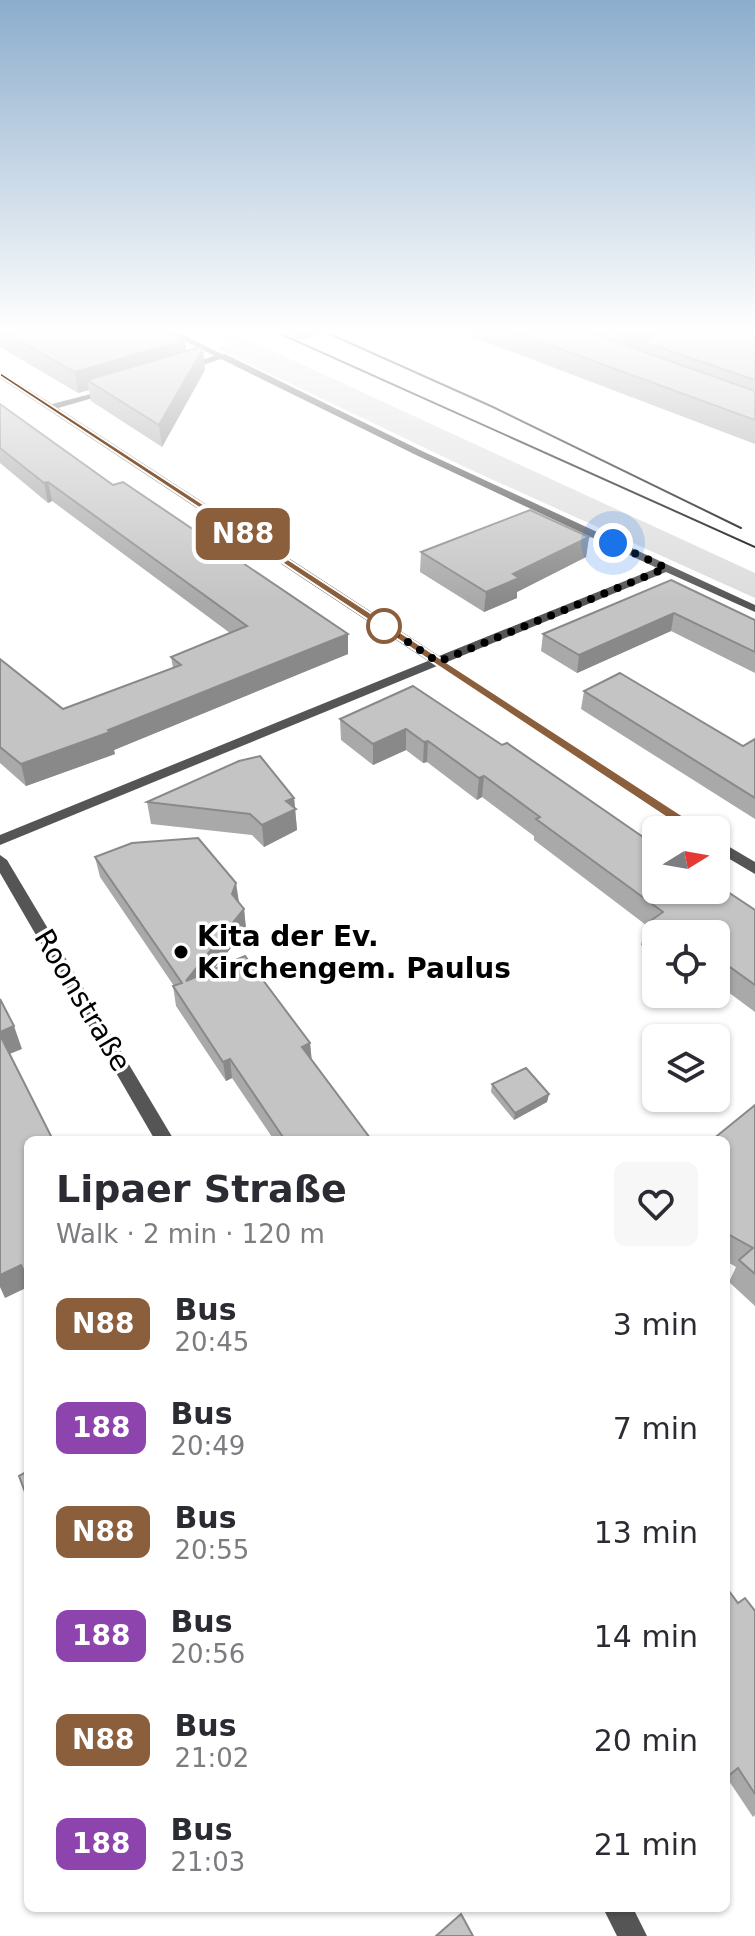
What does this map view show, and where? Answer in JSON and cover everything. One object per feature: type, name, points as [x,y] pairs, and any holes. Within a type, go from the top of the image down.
[{"type":"street","points":[[73,421],[674,816]]},
{"type":"street","points":[[359,421],[755,609]]},
{"type":"street","points":[[0,840],[666,568]]},
{"type":"street","points":[[730,853],[755,869]]},
{"type":"street","name":"Roonstraße","points":[[0,860],[163,1136]]},
{"type":"street","points":[[619,1912],[633,1936]]},
{"type":"shaded area","points":[[369,421],[425,421],[755,573],[755,598]]},
{"type":"building","points":[[0,421],[24,421],[113,485],[123,482],[348,634],[108,730],[110,732],[21,764],[0,747],[0,659],[63,709],[181,665],[171,657],[247,626],[48,482],[44,483],[0,448]]},
{"type":"building","points":[[530,510],[589,537],[513,574],[519,578],[486,592],[421,552]]},
{"type":"building","points":[[671,580],[755,620],[755,652],[674,613],[579,655],[543,634]]},
{"type":"building","points":[[620,673],[743,746],[755,739],[755,798],[584,691]]},
{"type":"building","points":[[413,686],[502,745],[507,743],[642,836],[642,897],[536,819],[540,817],[484,776],[479,778],[428,741],[424,742],[406,729],[373,744],[340,719]]},
{"type":"building","points":[[260,756],[294,798],[286,801],[296,809],[262,825],[250,814],[147,802],[239,761]]},
{"type":"building","points":[[198,838],[236,883],[232,894],[244,909],[186,981],[245,956],[310,1043],[302,1047],[369,1136],[282,1136],[230,1059],[223,1062],[173,986],[182,983],[95,857],[132,843]]},
{"type":"building","points":[[730,893],[755,910],[755,985],[730,967],[730,920],[652,920],[663,912],[652,904],[730,904]]},
{"type":"building","points":[[0,999],[14,1026],[0,1032]]},
{"type":"building","points":[[0,1035],[51,1136],[24,1136],[24,1271],[21,1265],[0,1275]]},
{"type":"building","points":[[526,1068],[549,1094],[515,1113],[492,1084]]},
{"type":"building","points":[[755,1105],[755,1274],[739,1260],[753,1248],[730,1235],[730,1136],[717,1136]]},
{"type":"building","points":[[24,1473],[24,1489],[19,1476]]},
{"type":"building","points":[[730,1592],[738,1603],[745,1598],[755,1611],[755,1794],[738,1768],[730,1775]]},
{"type":"building","points":[[461,1914],[473,1936],[436,1936]]},
{"type":"tram line","points":[[475,421],[755,547]]},
{"type":"tram line","points":[[522,421],[741,528]]},
{"type":"bus line","name":"N88","points":[[72,421],[674,816]]},
{"type":"place","name":"Kita der Ev. Kirchengem. Paulus","points":[[181,952]]},
{"type":"route","points":[[384,626],[438,662],[666,568],[613,543]]}]
